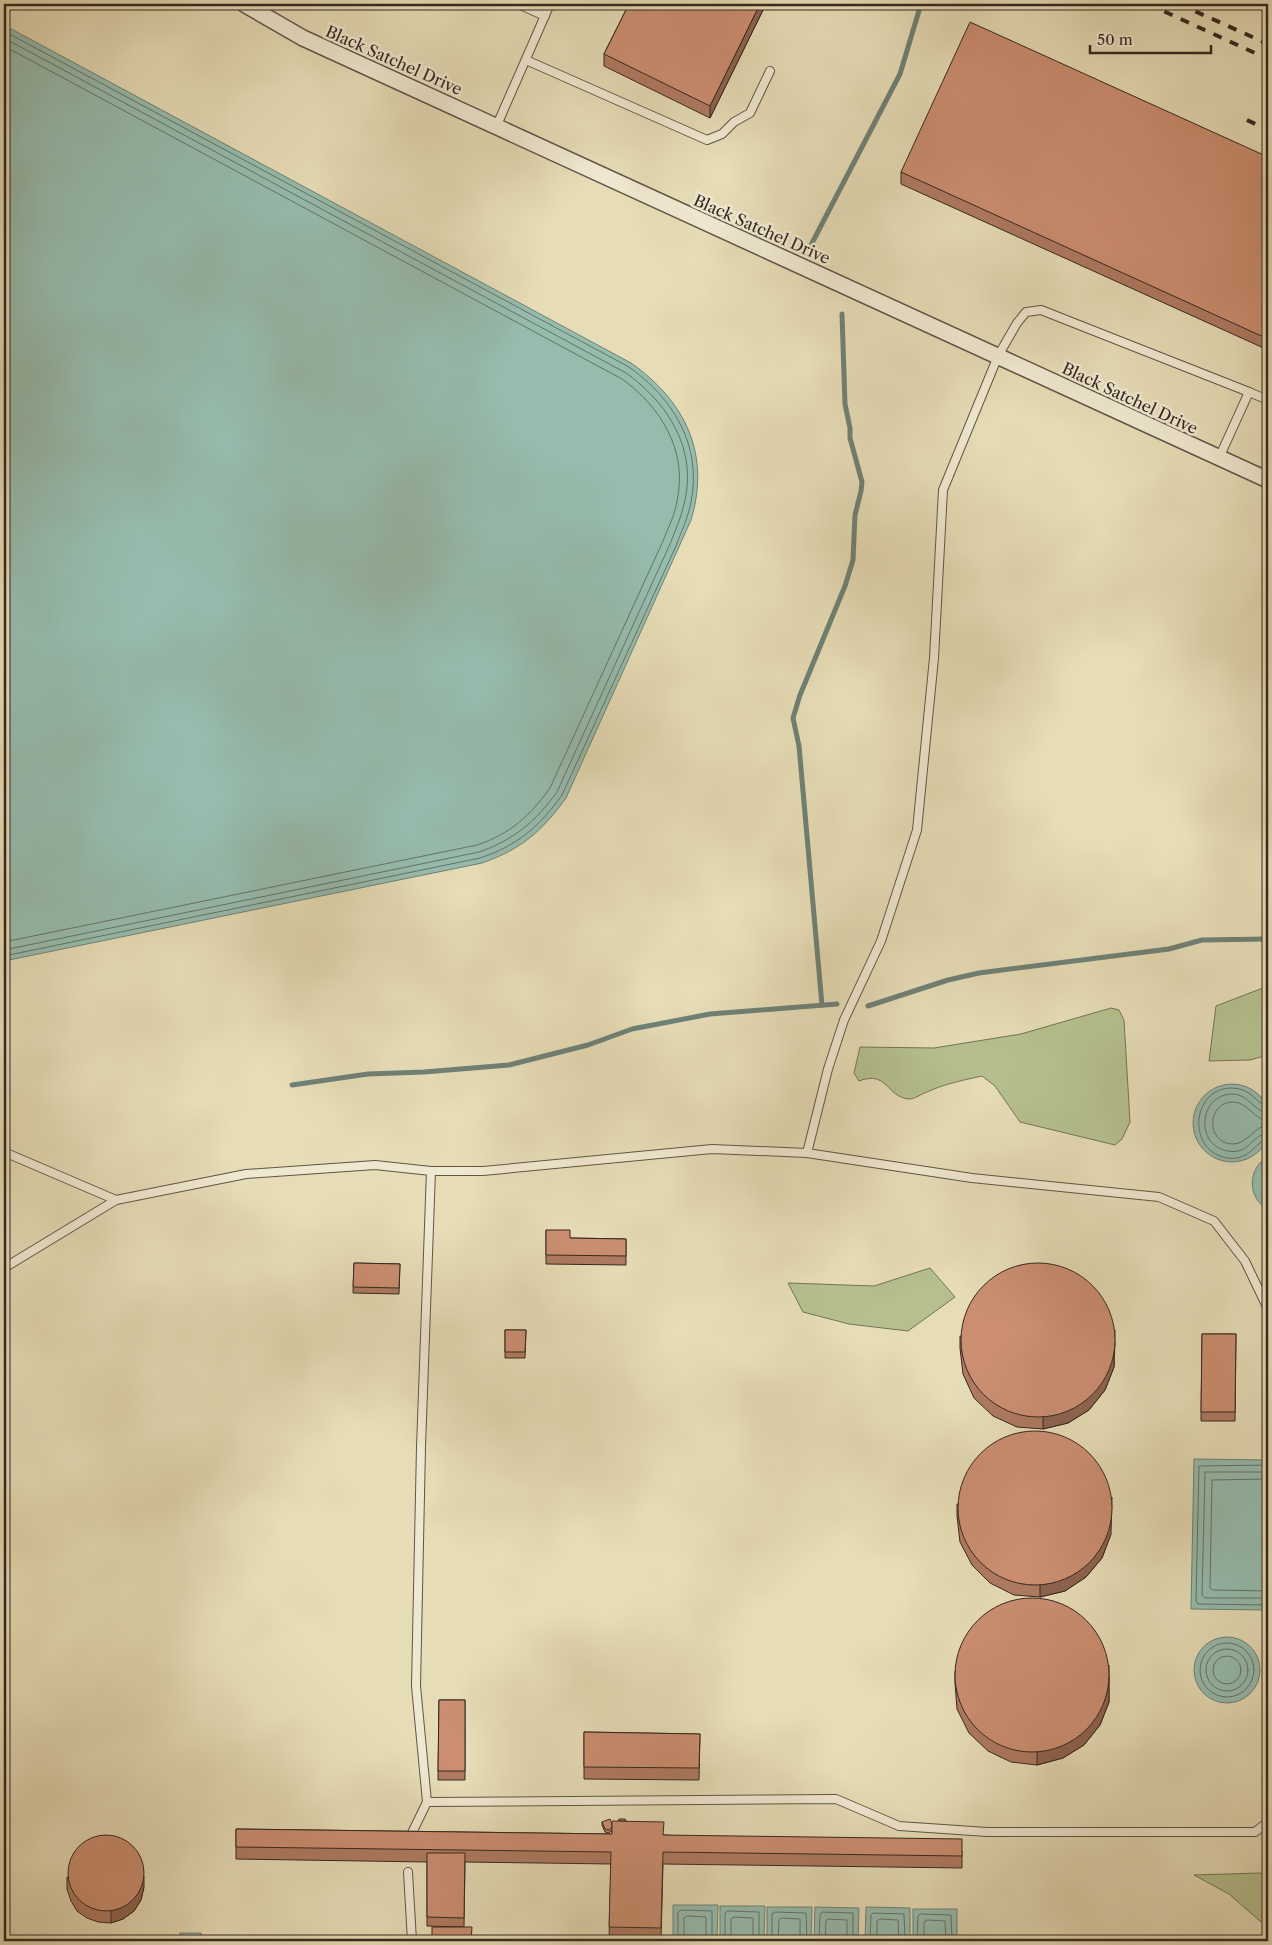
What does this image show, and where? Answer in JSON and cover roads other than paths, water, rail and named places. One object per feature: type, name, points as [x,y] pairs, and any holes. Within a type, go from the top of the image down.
[{"type":"street","name":"Black Satchel Drive","points":[[244,4],[261,8],[304,38],[1268,480]]},
{"type":"lane","points":[[518,4],[545,16]]},
{"type":"lane","points":[[497,126],[550,4]]},
{"type":"lane","points":[[526,60],[707,140],[722,134],[734,122],[750,113],[770,71]]},
{"type":"lane","points":[[807,1152],[828,1069],[844,1020],[882,941],[917,830],[934,658],[943,490],[998,356],[1016,323],[1026,312],[1041,310],[1268,400]]},
{"type":"lane","points":[[1219,458],[1249,392]]},
{"type":"lane","points":[[4,1268],[116,1200],[246,1174],[375,1165],[431,1172],[483,1171],[712,1149],[807,1152],[972,1178],[1159,1197],[1214,1221],[1245,1262],[1268,1309]]},
{"type":"lane","points":[[4,1152],[116,1200]]},
{"type":"lane","points":[[409,1839],[427,1802],[416,1686],[421,1447],[431,1172]]},
{"type":"lane","points":[[427,1802],[836,1799],[899,1826],[987,1832],[1255,1832],[1268,1822]]},
{"type":"lane","points":[[408,1872],[412,1941]]},
{"type":"water","points":[[4,25],[631,363],[666,394],[679,412],[689,431],[695,451],[698,473],[691,520],[566,798],[530,838],[509,852],[482,863],[4,961]]},
{"type":"water","points":[[1224,1084],[1240,1084],[1254,1090],[1265,1101],[1271,1115],[1271,1131],[1265,1145],[1254,1156],[1240,1162],[1224,1162],[1210,1156],[1199,1145],[1193,1131],[1193,1115],[1199,1101],[1210,1090]]},
{"type":"water","points":[[1268,1157],[1268,1209],[1256,1198],[1252,1183],[1256,1168]]},
{"type":"water","points":[[1194,1459],[1268,1460],[1266,1610],[1191,1609]]},
{"type":"water","points":[[1227,1637],[1239,1640],[1250,1647],[1257,1658],[1260,1670],[1257,1682],[1250,1693],[1239,1700],[1227,1703],[1215,1700],[1204,1693],[1197,1682],[1194,1670],[1197,1658],[1204,1647],[1215,1640]]},
{"type":"water","points":[[673,1905],[718,1905],[717,1941],[673,1941]]},
{"type":"water","points":[[720,1906],[765,1906],[764,1941],[720,1941]]},
{"type":"water","points":[[767,1907],[812,1907],[811,1941],[767,1941]]},
{"type":"water","points":[[815,1907],[859,1908],[858,1941],[814,1941]]},
{"type":"water","points":[[866,1907],[910,1908],[910,1941],[865,1941]]},
{"type":"water","points":[[913,1909],[957,1909],[957,1941],[913,1941]]},
{"type":"water","points":[[180,1933],[201,1933],[201,1941],[180,1941]]},
{"type":"waterway","points":[[811,245],[900,74],[921,4]]},
{"type":"waterway","points":[[822,1005],[799,746],[793,718],[800,695],[845,586],[853,560],[855,515],[862,482],[850,438],[845,404],[842,314]]},
{"type":"waterway","points":[[868,1006],[948,980],[979,973],[1169,949],[1202,940],[1268,939]]},
{"type":"waterway","points":[[292,1085],[368,1074],[424,1072],[509,1065],[588,1045],[632,1029],[710,1014],[837,1004]]},
{"type":"railway","points":[[1148,4],[1268,59]]},
{"type":"railway","points":[[1179,4],[1268,44]]},
{"type":"railway","points":[[1247,120],[1268,130]]}]
